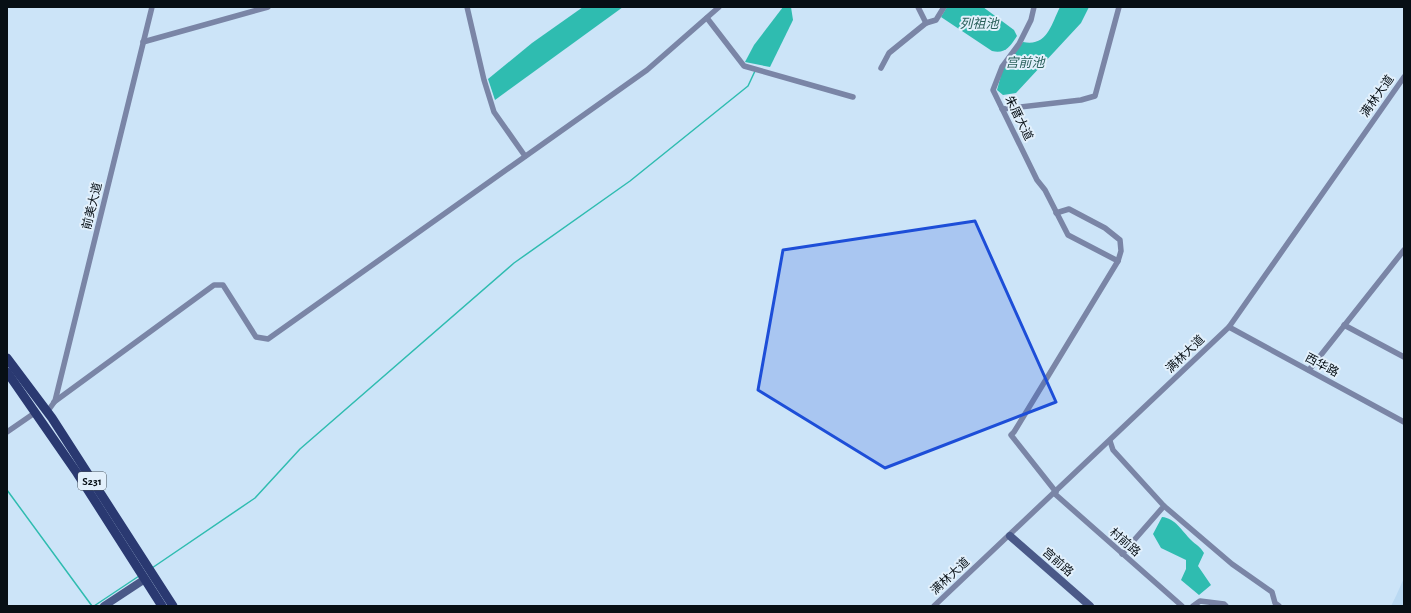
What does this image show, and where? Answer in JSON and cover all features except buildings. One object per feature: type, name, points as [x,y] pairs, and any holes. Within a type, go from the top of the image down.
[{"type":"main road","name":"S231","points":[[7,358],[52,418],[174,606]]},
{"type":"main road","name":"S231","points":[[7,372],[36,412],[162,606]]},
{"type":"street","name":"前美大道","points":[[50,408],[54,402],[152,7]]},
{"type":"street","points":[[143,42],[268,7]]},
{"type":"street","points":[[467,7],[484,80],[494,112],[525,156]]},
{"type":"street","points":[[54,402],[214,285],[223,285],[256,337],[268,339],[647,70],[719,7]]},
{"type":"street","points":[[918,7],[926,23]]},
{"type":"street","points":[[881,68],[888,53],[926,23],[936,20],[944,7]]},
{"type":"street","name":"朱厝大道","points":[[1034,7],[1031,20],[1019,44],[1002,67],[993,90],[1038,180],[1045,190],[1068,235],[1118,261]]},
{"type":"street","points":[[1002,109],[1081,100],[1095,96],[1119,7]]},
{"type":"street","points":[[707,18],[744,66],[853,97]]},
{"type":"street","name":"满林大道","points":[[934,606],[1010,536],[1229,327],[1404,77]]},
{"type":"street","points":[[1057,215],[1069,209],[1105,228],[1120,240],[1121,251],[1118,261]]},
{"type":"street","points":[[1309,370],[1404,250]]},
{"type":"street","name":"村前路","points":[[1118,261],[1096,301],[1011,435],[1055,493],[1182,606]]},
{"type":"street","points":[[1344,325],[1404,357]]},
{"type":"street","name":"西华路","points":[[1229,327],[1404,422]]},
{"type":"street","points":[[7,432],[36,412]]},
{"type":"street","points":[[1110,441],[1113,450],[1164,506],[1232,564],[1272,592],[1275,603],[1279,606]]},
{"type":"street","points":[[1122,554],[1164,506]]},
{"type":"street","name":"宫前路","points":[[1010,536],[1090,606]]},
{"type":"street","points":[[104,606],[145,579]]},
{"type":"street","points":[[1193,606],[1200,601],[1224,604],[1226,606]]},
{"type":"highlighted area","points":[[975,221],[1056,402],[885,468],[758,390],[783,250]]},
{"type":"shaded area","points":[[1404,578],[1404,606],[1391,606],[1396,596]]},
{"type":"water","points":[[583,7],[623,7],[495,100],[488,79],[532,43]]},
{"type":"water","points":[[783,7],[791,7],[793,20],[770,67],[745,62],[754,45]]},
{"type":"water","name":"列祖池","points":[[947,7],[983,7],[1014,30],[1017,36],[1007,49],[997,52],[992,51],[941,17]]},
{"type":"water","name":"宫前池","points":[[1060,7],[1089,7],[1081,23],[1016,93],[1003,95],[997,90],[1003,68],[1023,42],[1031,43],[1043,38],[1051,27]]},
{"type":"water","points":[[1162,517],[1175,522],[1204,553],[1198,566],[1211,585],[1199,595],[1181,580],[1186,569],[1186,560],[1161,548],[1153,534]]},
{"type":"waterway","points":[[152,568],[255,498],[300,449],[514,263],[630,181],[748,86],[755,71]]},
{"type":"waterway","points":[[7,490],[92,606]]},
{"type":"waterway","points":[[94,606],[139,576]]}]
